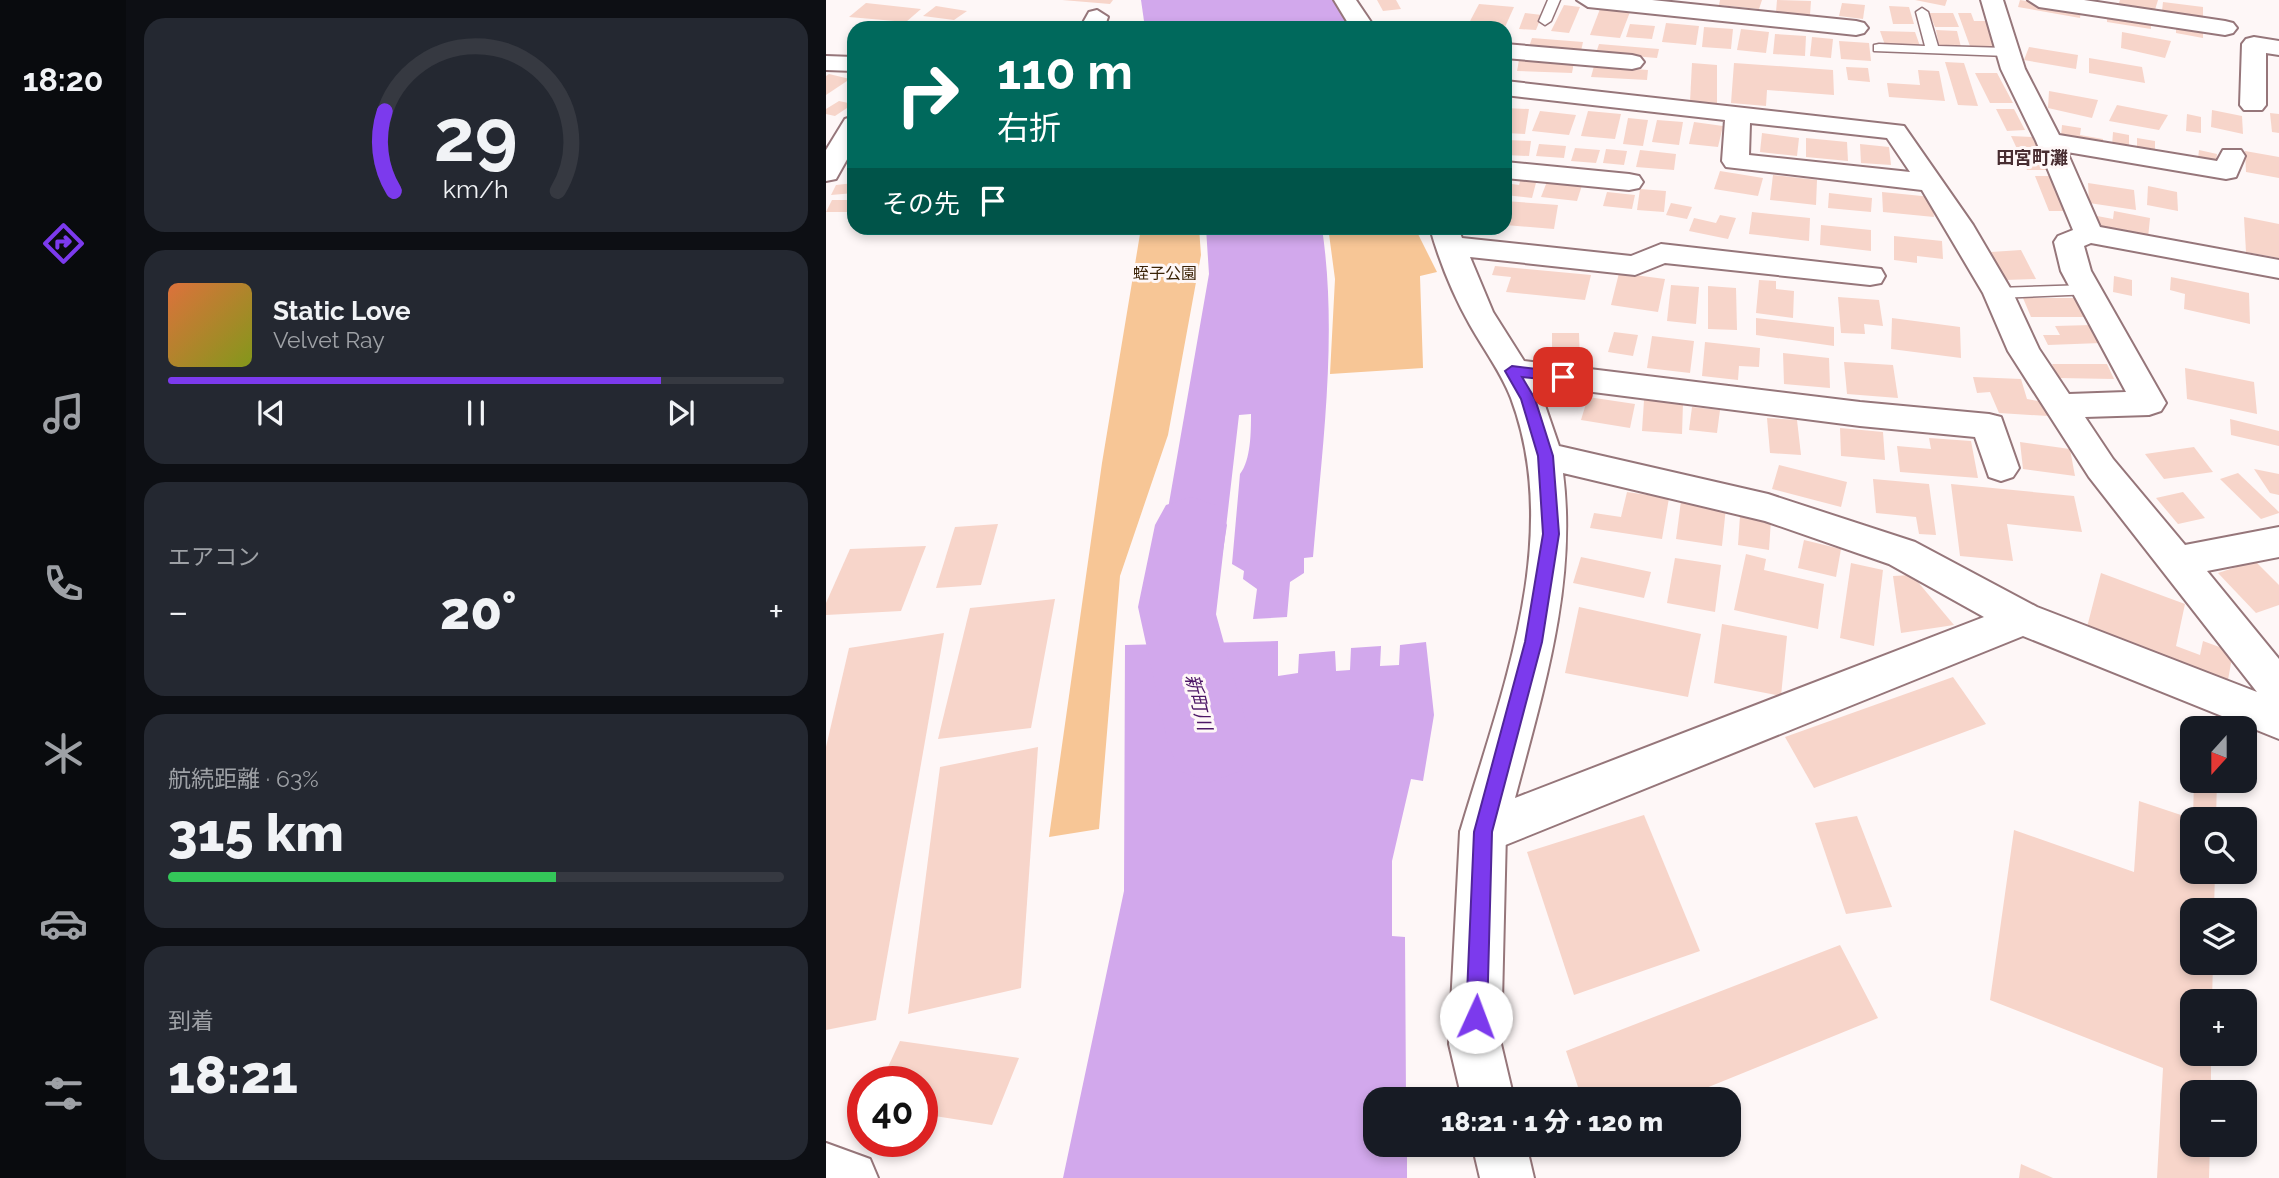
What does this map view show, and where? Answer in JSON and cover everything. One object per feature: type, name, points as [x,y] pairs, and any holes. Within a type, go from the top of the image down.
[{"type":"street","points":[[1345,0],[1358,21]]},
{"type":"street","points":[[1588,0],[1696,5],[1856,28]]},
{"type":"street","points":[[1822,24],[1826,0]]},
{"type":"street","points":[[1992,0],[2007,52],[2089,234]]},
{"type":"street","points":[[2039,0],[2099,4],[2225,28],[2254,44],[2279,48]]},
{"type":"street","points":[[2225,28],[2226,0]]},
{"type":"street","points":[[2253,105],[2254,44]]},
{"type":"street","points":[[1512,52],[1633,62]]},
{"type":"street","points":[[826,63],[847,64]]},
{"type":"street","points":[[1512,89],[1895,131],[1931,183],[1998,293],[2024,351],[2101,468],[2279,689]]},
{"type":"street","points":[[1738,114],[1735,161],[1931,183]]},
{"type":"street","points":[[839,161],[847,141]]},
{"type":"street","points":[[2049,141],[2226,171],[2232,156]]},
{"type":"street","points":[[1512,171],[1629,182]]},
{"type":"street","points":[[2060,406],[2149,403],[2077,271],[2068,242],[2089,234],[2279,269]]},
{"type":"street","points":[[1448,237],[1635,266],[1661,254],[1870,276]]},
{"type":"street","points":[[1448,237],[1477,311],[1528,399],[1545,456],[1551,534],[1536,628],[1483,832],[1475,1044],[1485,1087]]},
{"type":"street","points":[[1512,371],[1860,414],[1989,426],[2001,468]]},
{"type":"street","points":[[1545,456],[1768,508],[1902,553],[2022,619],[2279,720]]},
{"type":"street","points":[[2176,562],[2279,542]]},
{"type":"street","points":[[1483,832],[2022,619]]},
{"type":"street","points":[[1502,1157],[1507,1178]]},
{"type":"street","points":[[826,1170],[851,1178]]},
{"type":"lane","points":[[1545,21],[1554,0]]},
{"type":"lane","points":[[1922,12],[1933,50]]},
{"type":"lane","points":[[1879,48],[2007,52]]},
{"type":"lane","points":[[1998,293],[2087,290]]},
{"type":"green space","name":"蛭子公園","points":[[1140,235],[1200,235],[1201,255],[1168,435],[1120,576],[1099,829],[1049,837],[1102,463]]},
{"type":"green space","points":[[1329,235],[1418,235],[1437,272],[1420,276],[1423,368],[1330,374],[1335,279]]},
{"type":"water","points":[[1141,0],[1337,0],[1348,21],[1144,21]]},
{"type":"water","points":[[1206,235],[1323,235],[1327,269],[1329,351],[1313,557],[1304,558],[1304,573],[1290,582],[1287,617],[1253,619],[1257,589],[1243,579],[1244,571],[1232,564],[1240,474],[1248,454],[1251,429],[1251,414],[1239,415],[1215,623],[1147,629],[1209,274]]},
{"type":"water","points":[[1278,641],[1278,676],[1298,673],[1299,654],[1335,651],[1336,671],[1350,670],[1351,648],[1381,646],[1380,666],[1399,665],[1400,645],[1426,642],[1434,715],[1423,781],[1411,779],[1392,861],[1392,936],[1405,937],[1406,1087],[1363,1087],[1363,1157],[1407,1157],[1407,1178],[1063,1178],[1124,891],[1125,645]]},
{"type":"building","points":[[1062,0],[1113,0],[1110,4]]},
{"type":"building","points":[[1377,0],[1396,0],[1401,9],[1383,11]]},
{"type":"building","points":[[1720,0],[1762,0],[1759,9],[1719,5]]},
{"type":"building","points":[[1777,0],[1811,1],[1810,15],[1776,12]]},
{"type":"building","points":[[1915,0],[1947,0],[1945,6]]},
{"type":"building","points":[[2020,0],[2081,10],[2080,18],[2018,7]]},
{"type":"building","points":[[2120,0],[2158,0],[2154,13],[2118,6]]},
{"type":"building","points":[[2163,2],[2203,7],[2203,18],[2162,11]]},
{"type":"building","points":[[866,3],[921,9],[907,21],[849,17]]},
{"type":"building","points":[[1842,3],[1865,5],[1863,19],[1839,16]]},
{"type":"building","points":[[1479,4],[1514,7],[1508,21],[1470,21]]},
{"type":"building","points":[[1564,5],[1580,7],[1569,33],[1551,31]]},
{"type":"building","points":[[936,6],[967,11],[954,20],[923,16]]},
{"type":"building","points":[[1889,6],[1909,7],[1914,24],[1893,24]]},
{"type":"building","points":[[1600,9],[1630,12],[1620,38],[1590,35]]},
{"type":"building","points":[[1525,13],[1542,15],[1536,30],[1519,29]]},
{"type":"building","points":[[1929,13],[1953,13],[1959,27],[1935,27]]},
{"type":"building","points":[[1958,13],[1971,13],[1974,21],[1987,21],[1998,50],[1971,49]]},
{"type":"building","points":[[2107,14],[2151,21],[2151,29],[2107,22]]},
{"type":"building","points":[[1666,23],[1699,26],[1696,45],[1662,42]]},
{"type":"building","points":[[1630,24],[1655,26],[1652,39],[1626,37]]},
{"type":"building","points":[[2176,24],[2203,28],[2203,38],[2176,33]]},
{"type":"building","points":[[1704,27],[1733,29],[1731,49],[1702,47]]},
{"type":"building","points":[[1741,29],[1769,32],[1766,53],[1737,50]]},
{"type":"building","points":[[1936,30],[1957,31],[1961,47],[1939,46]]},
{"type":"building","points":[[1880,31],[1915,32],[1920,46],[1885,45]]},
{"type":"building","points":[[2122,32],[2171,41],[2165,58],[2121,48]]},
{"type":"building","points":[[1775,34],[1806,36],[1805,56],[1773,54]]},
{"type":"building","points":[[1812,37],[1833,39],[1831,58],[1810,56]]},
{"type":"building","points":[[1532,38],[1583,42],[1581,51],[1529,47]]},
{"type":"building","points":[[1839,41],[1869,43],[1871,61],[1841,59]]},
{"type":"building","points":[[1599,44],[1659,49],[1657,58],[1596,53]]},
{"type":"building","points":[[2029,47],[2078,55],[2076,69],[2024,60]]},
{"type":"building","points":[[2089,58],[2142,67],[2145,83],[2089,73]]},
{"type":"building","points":[[1519,60],[1574,62],[1572,73],[1517,71]]},
{"type":"building","points":[[1945,62],[1964,63],[1978,106],[1958,105]]},
{"type":"building","points":[[1692,63],[1717,65],[1717,103],[1690,102]]},
{"type":"building","points":[[1734,63],[1833,70],[1834,95],[1767,90],[1766,106],[1731,103]]},
{"type":"building","points":[[1594,66],[1648,70],[1647,80],[1591,77]]},
{"type":"building","points":[[1846,67],[1868,68],[1870,82],[1848,80]]},
{"type":"building","points":[[1918,70],[1939,71],[1945,101],[1889,97],[1887,83],[1920,85]]},
{"type":"building","points":[[1975,73],[1997,73],[2013,103],[1990,103]]},
{"type":"building","points":[[829,74],[847,78],[847,81],[826,95],[826,76]]},
{"type":"building","points":[[2049,91],[2098,100],[2092,118],[2048,108]]},
{"type":"building","points":[[839,101],[847,103],[847,108],[835,116],[826,114],[826,109]]},
{"type":"building","points":[[2117,105],[2168,115],[2159,130],[2109,121]]},
{"type":"building","points":[[1512,108],[1529,109],[1525,134],[1512,133]]},
{"type":"building","points":[[1996,109],[2014,109],[2025,130],[2007,131]]},
{"type":"building","points":[[2212,110],[2242,116],[2243,134],[2211,127]]},
{"type":"building","points":[[1540,111],[1576,115],[1569,135],[1532,131]]},
{"type":"building","points":[[1588,111],[1621,114],[1615,139],[1581,136]]},
{"type":"building","points":[[2270,113],[2279,114],[2279,133],[2272,132]]},
{"type":"building","points":[[2187,114],[2201,117],[2201,133],[2186,131]]},
{"type":"building","points":[[1628,118],[1648,120],[1643,146],[1623,144]]},
{"type":"building","points":[[1657,120],[1683,122],[1679,145],[1652,142]]},
{"type":"building","points":[[1694,122],[1723,126],[1718,147],[1689,144]]},
{"type":"building","points":[[2062,125],[2081,128],[2080,135],[2103,139],[2103,146],[2061,136]]},
{"type":"building","points":[[2113,132],[2129,135],[2129,149],[2112,146]]},
{"type":"building","points":[[1762,133],[1799,138],[1797,156],[1760,152]]},
{"type":"building","points":[[2011,136],[2032,137],[2048,170],[2027,170]]},
{"type":"building","points":[[1806,138],[1847,142],[1848,161],[1806,157]]},
{"type":"building","points":[[2137,138],[2155,141],[2155,154],[2137,151]]},
{"type":"building","points":[[1512,140],[1531,141],[1529,156],[1512,155]]},
{"type":"building","points":[[1539,144],[1566,146],[1564,158],[1536,156]]},
{"type":"building","points":[[1860,144],[1889,147],[1891,165],[1861,163]]},
{"type":"building","points":[[1575,148],[1600,150],[1596,163],[1571,161]]},
{"type":"building","points":[[1606,149],[1627,151],[1624,165],[1603,163]]},
{"type":"building","points":[[1640,150],[1676,154],[1674,170],[1636,167]]},
{"type":"building","points":[[2199,150],[2217,154],[2216,163],[2198,159]]},
{"type":"building","points":[[2245,151],[2279,157],[2279,178],[2246,172]]},
{"type":"building","points":[[1720,171],[1763,178],[1758,196],[1714,189]]},
{"type":"building","points":[[1773,175],[1817,180],[1816,205],[1770,200]]},
{"type":"building","points":[[2035,176],[2050,176],[2065,211],[2049,211]]},
{"type":"building","points":[[1521,178],[1537,179],[1532,198],[1512,196],[1512,184],[1519,185]]},
{"type":"building","points":[[1548,179],[1583,182],[1577,201],[1541,197]]},
{"type":"building","points":[[2088,183],[2134,190],[2136,210],[2089,203]]},
{"type":"building","points":[[847,184],[847,194],[831,195],[836,185]]},
{"type":"building","points":[[2148,186],[2177,192],[2178,211],[2147,205]]},
{"type":"building","points":[[1640,189],[1666,191],[1664,212],[1637,210]]},
{"type":"building","points":[[1607,192],[1635,195],[1632,209],[1603,206]]},
{"type":"building","points":[[1882,192],[1932,197],[1934,217],[1883,212]]},
{"type":"building","points":[[1829,193],[1872,198],[1871,212],[1828,208]]},
{"type":"building","points":[[832,200],[847,200],[847,212],[826,212]]},
{"type":"building","points":[[1512,202],[1558,205],[1554,229],[1512,226]]},
{"type":"building","points":[[1671,203],[1692,207],[1687,219],[1666,215]]},
{"type":"building","points":[[2114,211],[2150,218],[2148,238],[2096,227],[2097,216],[2113,219]]},
{"type":"building","points":[[1752,212],[1810,218],[1809,241],[1749,234]]},
{"type":"building","points":[[1720,215],[1736,218],[1728,239],[1689,231],[1694,218],[1716,223]]},
{"type":"building","points":[[2244,217],[2279,224],[2279,258],[2246,252]]},
{"type":"building","points":[[1821,225],[1871,230],[1871,251],[1820,245]]},
{"type":"building","points":[[1894,236],[1942,241],[1943,259],[1917,256],[1917,263],[1894,260]]},
{"type":"building","points":[[2021,250],[2036,279],[2005,280],[1991,252]]},
{"type":"building","points":[[1495,266],[1591,275],[1585,300],[1506,292],[1511,277],[1492,275]]},
{"type":"building","points":[[1619,273],[1665,279],[1658,312],[1611,305]]},
{"type":"building","points":[[2114,276],[2132,280],[2132,296],[2113,292]]},
{"type":"building","points":[[2171,277],[2249,293],[2250,324],[2184,309],[2185,294],[2170,290]]},
{"type":"building","points":[[1759,280],[1776,281],[1776,289],[1794,291],[1793,318],[1756,313]]},
{"type":"building","points":[[1671,285],[1699,287],[1696,324],[1667,321]]},
{"type":"building","points":[[1708,286],[1736,288],[1737,330],[1708,329]]},
{"type":"building","points":[[1838,297],[1879,300],[1883,326],[1864,324],[1865,334],[1841,333]]},
{"type":"building","points":[[2023,298],[2081,298],[2090,317],[2031,317]]},
{"type":"building","points":[[1756,318],[1834,327],[1834,346],[1756,335]]},
{"type":"building","points":[[1892,318],[1960,327],[1961,358],[1891,349]]},
{"type":"building","points":[[2091,325],[2101,343],[2048,345],[2043,335],[2060,335],[2055,326]]},
{"type":"building","points":[[1614,332],[1638,335],[1633,356],[1608,352]]},
{"type":"building","points":[[1552,333],[1579,333],[1580,362],[1552,363]]},
{"type":"building","points":[[1652,336],[1694,341],[1690,373],[1647,368]]},
{"type":"building","points":[[1705,342],[1760,348],[1759,367],[1739,366],[1738,380],[1702,376]]},
{"type":"building","points":[[1783,353],[1829,358],[1830,388],[1784,384]]},
{"type":"building","points":[[1844,362],[1893,365],[1898,398],[1847,394]]},
{"type":"building","points":[[2052,364],[2107,364],[2114,379],[2058,378]]},
{"type":"building","points":[[2185,368],[2254,382],[2257,414],[2187,399]]},
{"type":"building","points":[[1973,377],[2021,379],[2027,399],[2044,402],[2048,416],[1999,413],[1990,392],[1977,393]]},
{"type":"building","points":[[1588,397],[1635,404],[1630,428],[1581,420]]},
{"type":"building","points":[[1644,400],[1683,403],[1682,434],[1642,431]]},
{"type":"building","points":[[1692,407],[1720,410],[1717,433],[1689,430]]},
{"type":"building","points":[[1767,418],[1797,420],[1801,455],[1770,453]]},
{"type":"building","points":[[2230,419],[2279,431],[2279,446],[2231,435]]},
{"type":"building","points":[[1840,428],[1883,432],[1885,460],[1841,456]]},
{"type":"building","points":[[1929,438],[1971,441],[1978,478],[1900,472],[1897,446],[1931,449]]},
{"type":"building","points":[[2020,442],[2070,449],[2075,476],[2023,469]]},
{"type":"building","points":[[2194,447],[2213,472],[2164,479],[2145,454]]},
{"type":"building","points":[[1779,465],[1847,482],[1841,507],[1772,489]]},
{"type":"building","points":[[2254,469],[2279,474],[2279,495],[2270,493]]},
{"type":"building","points":[[2238,473],[2279,513],[2261,519],[2220,479]]},
{"type":"building","points":[[1873,479],[1929,484],[1936,535],[1919,534],[1916,517],[1876,513]]},
{"type":"building","points":[[1951,484],[2074,496],[2082,532],[2007,524],[2013,561],[1960,556]]},
{"type":"building","points":[[1627,492],[1669,498],[1662,539],[1590,528],[1594,513],[1621,517]]},
{"type":"building","points":[[2183,492],[2205,518],[2178,524],[2156,498]]},
{"type":"building","points":[[1681,501],[1726,507],[1722,546],[1676,539]]},
{"type":"building","points":[[1740,516],[1771,520],[1769,550],[1738,545]]},
{"type":"building","points":[[998,524],[981,585],[936,588],[955,527]]},
{"type":"building","points":[[1804,540],[1841,549],[1836,577],[1798,568]]},
{"type":"building","points":[[926,546],[901,611],[826,615],[826,603],[850,549]]},
{"type":"building","points":[[1746,554],[1766,559],[1764,570],[1824,584],[1818,629],[1734,610]]},
{"type":"building","points":[[1581,557],[1651,572],[1644,598],[1573,583]]},
{"type":"building","points":[[1675,558],[1721,565],[1715,612],[1667,603]]},
{"type":"building","points":[[2255,561],[2279,585],[2279,605],[2256,613],[2218,573]]},
{"type":"building","points":[[1851,563],[1883,570],[1874,646],[1840,638]]},
{"type":"building","points":[[2101,573],[2185,604],[2176,646],[2200,655],[2203,641],[2233,652],[2228,680],[2087,627]]},
{"type":"building","points":[[1912,575],[1954,625],[1901,633],[1893,576]]},
{"type":"building","points":[[1055,599],[1031,728],[938,739],[970,608]]},
{"type":"building","points":[[1579,607],[1701,634],[1688,697],[1565,673]]},
{"type":"building","points":[[1722,624],[1787,636],[1781,696],[1714,683]]},
{"type":"building","points":[[944,633],[876,1020],[826,1030],[826,747],[849,648]]},
{"type":"building","points":[[1953,677],[1986,724],[1814,788],[1785,737]]},
{"type":"building","points":[[1038,747],[1021,988],[908,1014],[940,767]]},
{"type":"building","points":[[2194,793],[2217,793],[2216,807],[2193,807]]},
{"type":"building","points":[[2139,801],[2180,815],[2180,884],[2215,884],[2214,898],[2180,898],[2180,975],[2213,975],[2212,989],[2180,989],[2180,1066],[2211,1066],[2211,1080],[2180,1080],[2180,1157],[2210,1157],[2209,1178],[2157,1178],[2163,1068],[1990,1000],[2014,830],[2134,872]]},
{"type":"building","points":[[1644,815],[1700,951],[1574,995],[1527,852]]},
{"type":"building","points":[[1857,816],[1892,907],[1846,914],[1815,823]]},
{"type":"building","points":[[1840,945],[1878,1018],[1708,1087],[1578,1087],[1566,1051]]},
{"type":"building","points":[[900,1041],[1019,1058],[992,1125],[938,1117],[938,1066],[888,1066]]},
{"type":"building","points":[[2021,1164],[2053,1178],[2019,1178]]},
{"type":"waterway","name":"新町川","points":[[1191,525],[1176,607],[1210,744]]},
{"type":"district","name":"田宮町灘","points":[[2032,157]]},
{"type":"route","points":[[1476,1017],[1483,832],[1533,642],[1551,534],[1545,456],[1528,399],[1512,371],[1563,377]]}]
